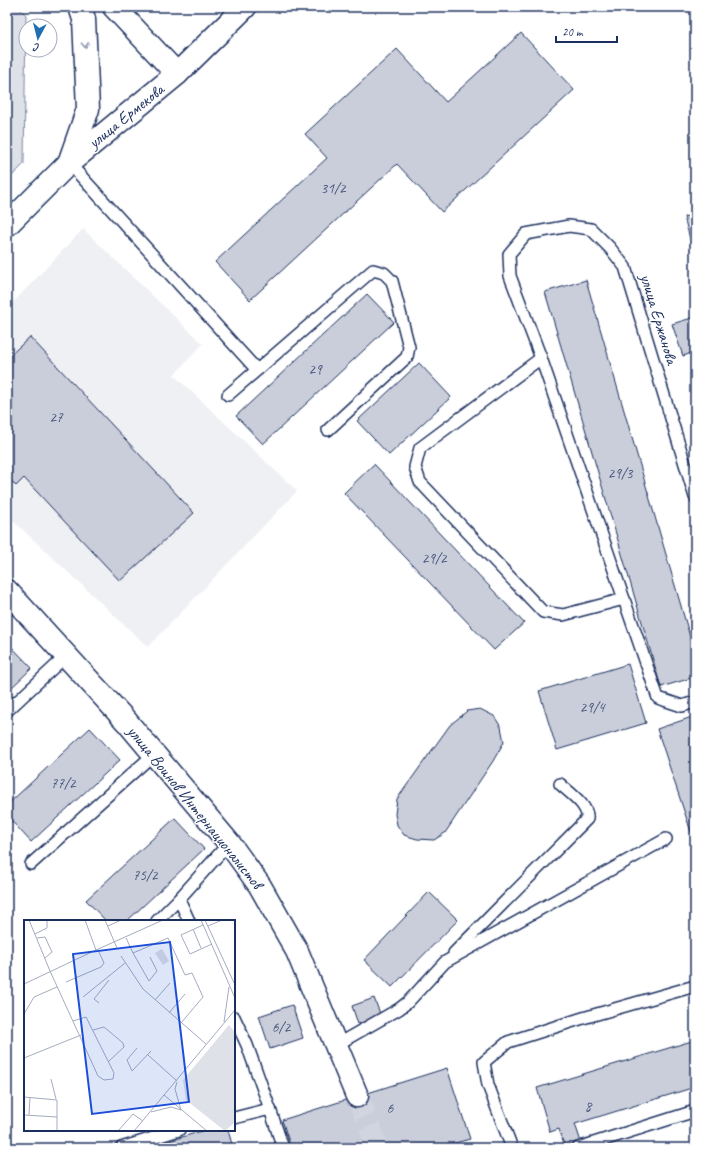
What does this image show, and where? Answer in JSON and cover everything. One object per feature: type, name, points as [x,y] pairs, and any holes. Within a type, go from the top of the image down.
[{"type":"main road","points":[[69,163],[88,109],[84,19],[80,7]]},
{"type":"main road","points":[[114,7],[177,74]]},
{"type":"main road","name":"улица Ермекова","points":[[7,225],[69,163],[177,74],[245,7]]},
{"type":"main road","name":"улица Воинов Интернационалистов","points":[[7,592],[127,722],[229,843],[260,886],[297,951],[357,1096]]},
{"type":"lane","points":[[69,163],[256,370]]},
{"type":"lane","name":"улица Ержанова","points":[[695,497],[625,267],[610,248],[591,229],[569,226],[526,234],[509,254],[510,276],[541,358],[658,698],[682,706],[695,702]]},
{"type":"lane","points":[[228,394],[373,270],[384,273],[392,281],[409,347],[407,356],[328,430]]},
{"type":"lane","points":[[541,358],[420,448],[416,467],[420,482],[543,612],[563,616],[624,599]]},
{"type":"lane","points":[[7,711],[66,656]]},
{"type":"lane","points":[[31,864],[154,754]]},
{"type":"lane","points":[[336,1045],[399,1009],[408,1002],[445,962],[587,819],[588,814],[586,808],[560,784]]},
{"type":"lane","points":[[445,962],[666,839]]},
{"type":"lane","points":[[158,920],[179,899],[229,843]]},
{"type":"lane","points":[[179,899],[189,920]]},
{"type":"lane","points":[[512,1148],[488,1085],[484,1062],[508,1042],[583,1018],[695,986]]},
{"type":"lane","points":[[235,1019],[247,1045],[283,1148]]},
{"type":"lane","points":[[235,1118],[270,1109]]},
{"type":"lane","points":[[578,1148],[695,1111]]},
{"type":"lane","points":[[121,1148],[176,1131]]},
{"type":"shaded area","points":[[7,7],[18,7],[26,15],[26,18],[18,18],[18,58],[25,58],[24,164],[7,181]]},
{"type":"shaded area","points":[[83,229],[203,344],[174,375],[297,491],[148,647],[7,515],[7,309]]},
{"type":"building","points":[[521,33],[574,90],[442,212],[397,164],[250,300],[215,262],[327,158],[305,134],[397,49],[446,102]]},
{"type":"building","points":[[695,214],[695,257],[684,217]]},
{"type":"building","points":[[586,280],[695,654],[695,677],[661,687],[545,292]]},
{"type":"building","points":[[367,294],[394,322],[263,444],[236,416]]},
{"type":"building","points":[[695,317],[695,352],[683,356],[672,324]]},
{"type":"building","points":[[30,337],[194,513],[120,581],[24,478],[16,486],[7,476],[7,358]]},
{"type":"building","points":[[419,363],[451,397],[389,455],[357,421]]},
{"type":"building","points":[[374,464],[524,623],[494,650],[344,493]]},
{"type":"building","points":[[7,642],[32,668],[7,692]]},
{"type":"building","points":[[628,664],[646,723],[557,750],[539,691]]},
{"type":"building","points":[[480,709],[494,716],[501,727],[504,742],[493,761],[445,833],[434,840],[417,839],[404,835],[397,825],[395,814],[397,799],[450,725],[467,711]]},
{"type":"building","points":[[695,716],[695,844],[657,729]]},
{"type":"building","points":[[90,728],[120,760],[31,842],[7,816],[7,805]]},
{"type":"building","points":[[175,818],[204,849],[128,920],[105,920],[86,900]]},
{"type":"building","points":[[429,892],[458,920],[392,987],[364,960]]},
{"type":"building","points":[[374,998],[381,1016],[358,1024],[352,1006]]},
{"type":"building","points":[[292,1005],[303,1038],[270,1049],[259,1016]]},
{"type":"building","points":[[695,1040],[695,1087],[575,1124],[583,1148],[565,1148],[559,1129],[550,1132],[537,1088]]},
{"type":"building","points":[[447,1068],[470,1139],[436,1148],[291,1148],[282,1120]]},
{"type":"building","points":[[202,1131],[228,1131],[233,1148],[147,1148]]},
{"type":"tunnel","points":[[357,1096],[378,1148]]}]
